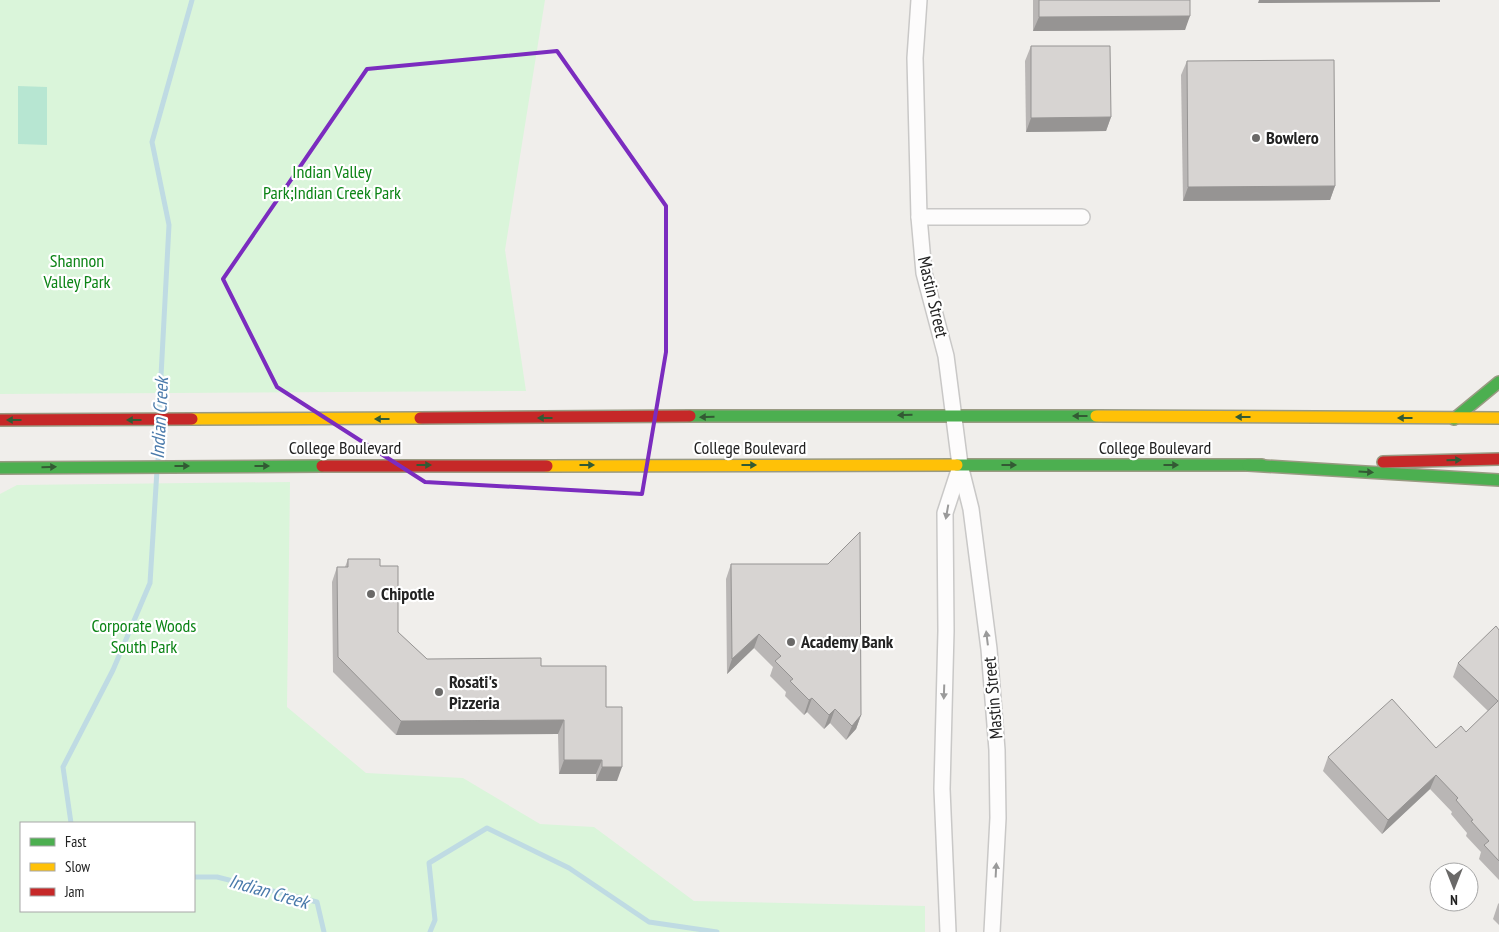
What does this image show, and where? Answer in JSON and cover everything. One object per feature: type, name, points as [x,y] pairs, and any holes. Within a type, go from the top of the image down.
[{"type":"main road","points":[[1454,419],[1499,382]]},
{"type":"main road","name":"College Boulevard","points":[[0,420],[953,415],[1499,418]]},
{"type":"main road","name":"College Boulevard","points":[[0,468],[99,466],[1248,465],[1499,459]]},
{"type":"main road","points":[[1248,465],[1499,480]]},
{"type":"street","name":"Mastin Street","points":[[919,0],[915,58],[919,218],[924,273],[946,356],[960,465],[972,518],[989,650],[997,750],[998,818],[993,925]]},
{"type":"street","points":[[919,218],[1082,217]]},
{"type":"street","name":"Mastin Street","points":[[948,932],[949,911],[942,789],[946,631],[945,513],[960,465]]},
{"type":"highlighted area","points":[[557,51],[666,206],[666,352],[642,494],[425,482],[277,387],[223,279],[367,69]]},
{"type":"green space","name":"Indian Valley Park;Indian Creek Park","points":[[0,0],[545,0],[505,250],[526,391],[0,394]]},
{"type":"green space","points":[[18,86],[47,87],[47,145],[18,144]]},
{"type":"green space","name":"Corporate Woods South Park","points":[[290,482],[287,707],[366,773],[463,778],[540,824],[594,827],[694,901],[925,906],[925,932],[0,932],[0,494],[17,485]]},
{"type":"building","points":[[1039,0],[1190,0],[1190,16],[1039,17]]},
{"type":"building","points":[[1031,46],[1110,46],[1111,117],[1031,118]]},
{"type":"building","name":"Bowlero","points":[[1334,60],[1335,186],[1188,187],[1187,61]]},
{"type":"building","name":"Academy Bank","points":[[860,532],[861,715],[852,726],[835,709],[829,715],[812,698],[809,700],[790,681],[793,679],[775,661],[781,656],[759,634],[732,659],[731,564],[828,564]]},
{"type":"building","points":[[348,559],[380,559],[380,566],[398,566],[398,632],[427,659],[541,658],[541,666],[606,666],[606,707],[622,707],[622,767],[602,767],[602,760],[564,760],[564,720],[401,721],[338,657],[337,567],[348,567]]},
{"type":"building","points":[[1496,626],[1499,630],[1499,861],[1484,845],[1489,841],[1471,821],[1473,820],[1456,800],[1458,798],[1436,775],[1388,820],[1328,757],[1392,699],[1436,748],[1461,726],[1466,732],[1498,701],[1458,663]]},
{"type":"waterway","name":"Indian Creek","points":[[159,414],[169,225],[152,142],[192,0]]},
{"type":"waterway","name":"Indian Creek","points":[[158,462],[159,425]]},
{"type":"waterway","name":"Indian Creek","points":[[71,822],[63,767],[113,670],[150,583],[157,470]]},
{"type":"waterway","points":[[430,932],[435,920],[429,863],[487,828],[569,868],[649,922],[717,932]]},
{"type":"waterway","name":"Indian Creek","points":[[195,877],[217,877],[317,902],[324,932]]},
{"type":"traffic: fast","points":[[1454,419],[1499,382]]},
{"type":"traffic: fast","points":[[690,416],[1096,416]]},
{"type":"traffic: fast","points":[[957,465],[1262,465]]},
{"type":"traffic: fast","points":[[1248,465],[1499,480]]},
{"type":"traffic: fast","points":[[0,468],[322,466]]},
{"type":"traffic: slow","points":[[1096,416],[1499,418]]},
{"type":"traffic: slow","points":[[192,419],[420,418]]},
{"type":"traffic: slow","points":[[547,466],[957,465]]},
{"type":"traffic: jam","points":[[420,418],[690,416]]},
{"type":"traffic: jam","points":[[0,420],[192,419]]},
{"type":"traffic: jam","points":[[1383,462],[1499,459]]},
{"type":"traffic: jam","points":[[322,466],[547,466]]},
{"type":"place","name":"Bowlero","points":[[1256,138]]},
{"type":"place","name":"Chipotle","points":[[371,594]]},
{"type":"place","name":"Academy Bank","points":[[791,642]]},
{"type":"place","name":"Rosati's Pizzeria","points":[[439,692]]},
{"type":"park label","name":"Shannon Valley Park","points":[[77,271]]}]
